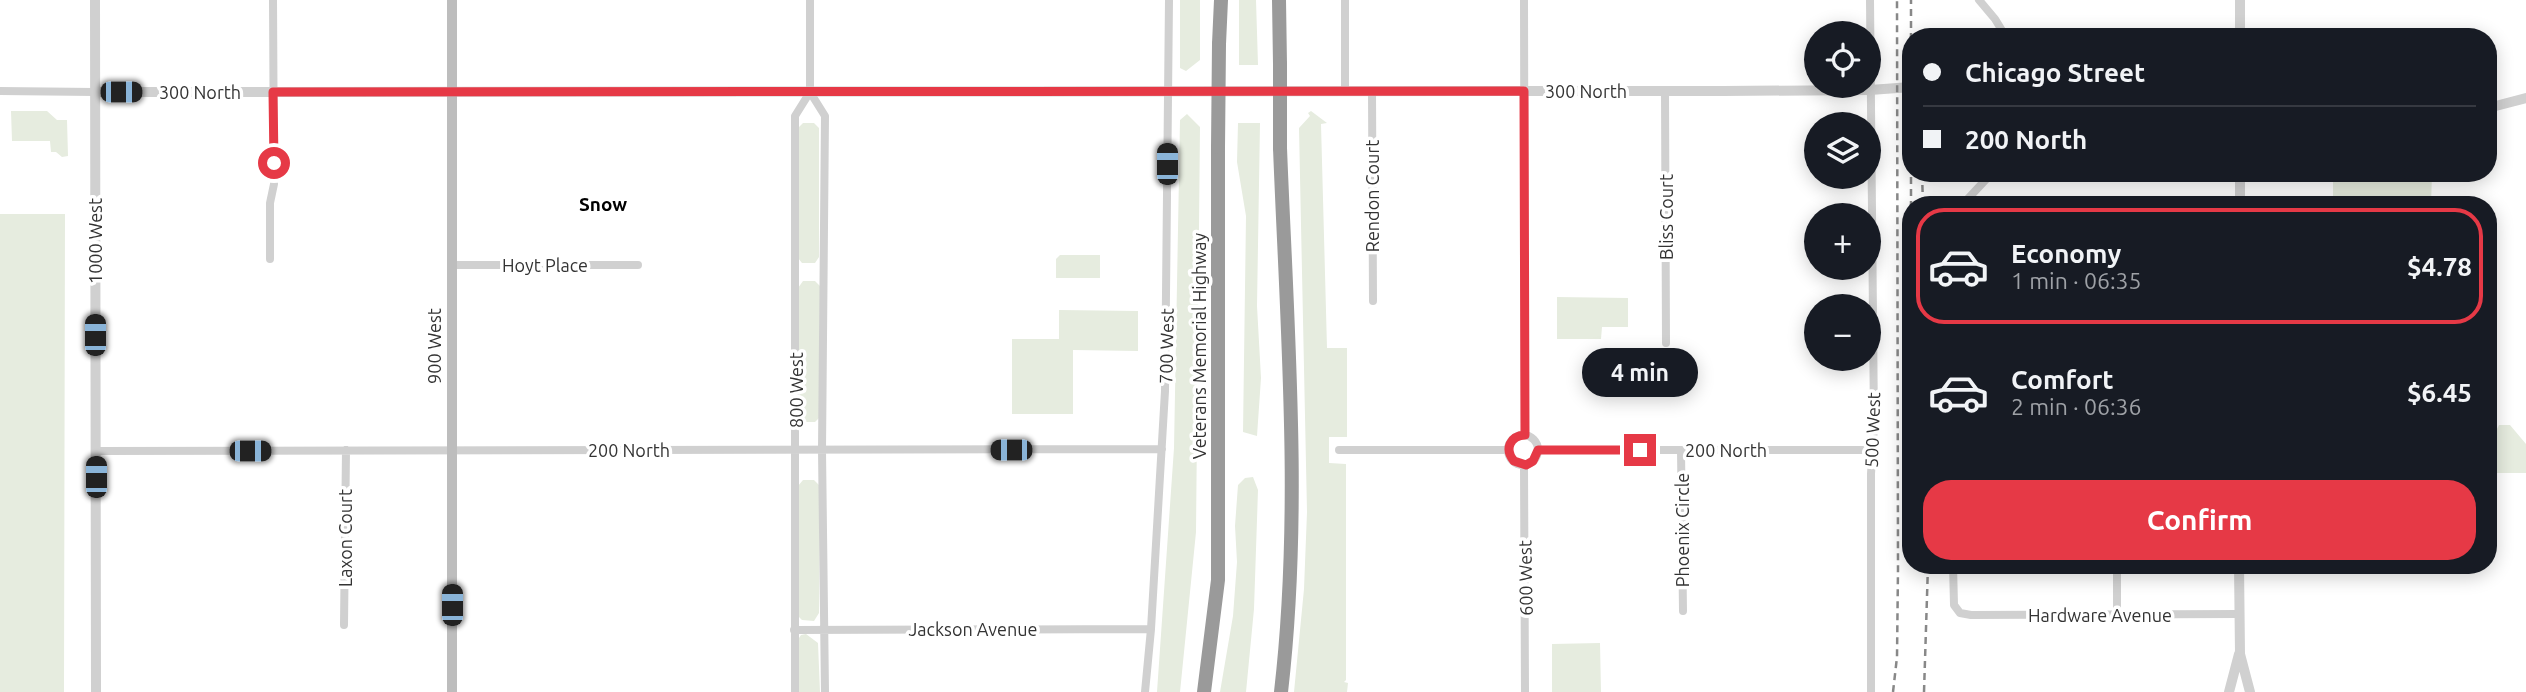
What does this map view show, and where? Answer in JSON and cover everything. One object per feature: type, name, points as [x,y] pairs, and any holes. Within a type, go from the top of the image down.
[{"type":"highway","name":"Veterans Memorial Highway","points":[[1204,692],[1218,580],[1218,147],[1221,0]]},
{"type":"highway","points":[[1279,0],[1280,148],[1293,484],[1289,624],[1280,692]]},
{"type":"main road","name":"900 West","points":[[452,0],[452,692]]},
{"type":"street","name":"1000 West","points":[[95,0],[96,692]]},
{"type":"street","points":[[270,259],[270,203],[274,184],[273,0]]},
{"type":"street","name":"800 West","points":[[810,0],[810,92],[825,116],[822,450],[825,692]]},
{"type":"street","name":"700 West","points":[[1145,692],[1152,629],[1167,320],[1168,0]]},
{"type":"street","points":[[1345,0],[1345,91]]},
{"type":"street","points":[[1524,0],[1525,435]]},
{"type":"street","name":"500 West","points":[[1870,0],[1870,21]]},
{"type":"street","points":[[1979,0],[2002,28]]},
{"type":"street","points":[[2240,0],[2240,28]]},
{"type":"street","name":"300 North","points":[[0,91],[1804,90]]},
{"type":"street","name":"300 North","points":[[1881,90],[1902,90]]},
{"type":"street","name":"Rendon Court","points":[[1371,91],[1373,301]]},
{"type":"street","name":"Bliss Court","points":[[1665,91],[1666,343]]},
{"type":"street","name":"800 West","points":[[795,692],[795,116],[810,92]]},
{"type":"street","name":"500 West","points":[[1870,98],[1874,424],[1871,450],[1871,692]]},
{"type":"street","points":[[2497,106],[2526,98]]},
{"type":"street","points":[[1970,196],[1984,182]]},
{"type":"street","name":"Hoyt Place","points":[[452,265],[638,265]]},
{"type":"street","points":[[1525,435],[1536,442],[1538,450],[1533,461],[1524,465],[1514,461],[1508,450],[1515,438],[1525,435]]},
{"type":"street","name":"200 North","points":[[96,451],[1162,449]]},
{"type":"street","name":"Laxon Court","points":[[344,625],[345,450]]},
{"type":"street","points":[[1339,450],[1508,450]]},
{"type":"street","name":"200 North","points":[[1538,450],[1871,450]]},
{"type":"street","name":"Phoenix Circle","points":[[1681,450],[1683,611]]},
{"type":"street","name":"600 West","points":[[1524,465],[1525,692]]},
{"type":"street","name":"Hardware Avenue","points":[[1953,574],[1954,605],[1960,613],[1970,615],[2239,614]]},
{"type":"street","points":[[2117,574],[2117,615]]},
{"type":"street","points":[[2229,692],[2239,654],[2239,574]]},
{"type":"street","name":"Jackson Avenue","points":[[794,629],[1152,629]]},
{"type":"street","points":[[2239,654],[2250,692]]},
{"type":"shaded area","points":[[1180,0],[1200,0],[1200,60],[1186,71],[1180,68]]},
{"type":"shaded area","points":[[1239,0],[1256,0],[1258,65],[1239,65]]},
{"type":"shaded area","points":[[11,111],[47,111],[57,120],[67,120],[68,156],[62,157],[51,152],[50,141],[12,141]]},
{"type":"shaded area","points":[[1311,111],[1327,123],[1321,124],[1327,348],[1347,348],[1347,437],[1329,437],[1329,463],[1346,464],[1344,682],[1348,683],[1347,692],[1294,692],[1304,589],[1307,512],[1299,128]]},
{"type":"shaded area","points":[[1187,114],[1200,127],[1196,532],[1180,692],[1157,692],[1174,448],[1180,120]]},
{"type":"shaded area","points":[[803,123],[814,123],[819,128],[819,257],[815,263],[802,263],[798,258],[798,128]]},
{"type":"shaded area","points":[[1238,123],[1260,123],[1257,306],[1261,378],[1257,436],[1243,432],[1246,216],[1237,162]]},
{"type":"shaded area","points":[[2333,182],[2432,182],[2431,196],[2333,196]]},
{"type":"shaded area","points":[[0,214],[65,214],[64,692],[0,692]]},
{"type":"shaded area","points":[[1060,255],[1100,255],[1100,278],[1056,278],[1056,259]]},
{"type":"shaded area","points":[[803,281],[815,281],[820,286],[819,418],[815,422],[803,422],[799,419],[798,288]]},
{"type":"shaded area","points":[[1557,297],[1628,298],[1628,327],[1602,327],[1601,339],[1557,339]]},
{"type":"shaded area","points":[[1059,310],[1138,311],[1138,351],[1073,350],[1073,414],[1012,414],[1012,339],[1059,339]]},
{"type":"shaded area","points":[[2499,425],[2510,425],[2526,444],[2526,473],[2497,473]]},
{"type":"shaded area","points":[[1253,477],[1258,490],[1254,609],[1246,692],[1220,692],[1233,616],[1238,485],[1245,478]]},
{"type":"shaded area","points":[[803,480],[814,480],[820,486],[819,613],[814,621],[802,620],[799,617],[798,486]]},
{"type":"shaded area","points":[[806,634],[818,643],[820,692],[799,692],[799,638]]},
{"type":"shaded area","points":[[1600,643],[1601,692],[1552,692],[1552,644]]},
{"type":"railway","points":[[1893,692],[1897,657],[1898,569],[1897,0]]},
{"type":"railway","points":[[1911,0],[1911,28]]},
{"type":"railway","points":[[1911,182],[1911,196]]},
{"type":"railway","points":[[1922,182],[1923,196]]},
{"type":"railway","points":[[1924,692],[1928,574]]},
{"type":"district","name":"Snow","points":[[603,204]]},
{"type":"route","points":[[274,163],[273,92],[1524,91],[1525,435],[1512,440],[1509,454],[1517,463],[1526,465],[1536,458],[1538,450],[1640,450]]}]
